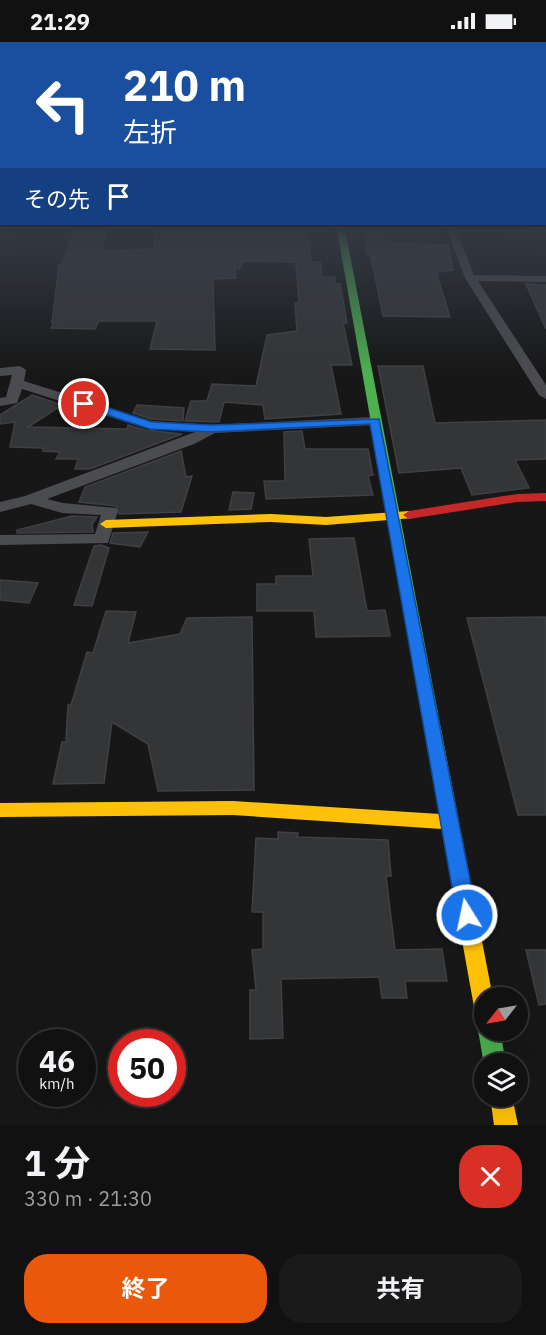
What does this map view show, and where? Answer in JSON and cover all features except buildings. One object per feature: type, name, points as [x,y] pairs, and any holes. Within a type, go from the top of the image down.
[{"type":"main road","points":[[349,274],[480,987]]},
{"type":"main road","points":[[106,524],[271,518],[326,521],[393,518],[517,498],[546,497]]},
{"type":"main road","points":[[0,810],[233,808],[450,822]]},
{"type":"main road","points":[[503,1107],[506,1125]]},
{"type":"street","points":[[468,274],[546,395]]},
{"type":"street","points":[[470,278],[546,279]]},
{"type":"street","points":[[0,372],[20,370],[12,400],[0,402]]},
{"type":"street","points":[[17,383],[150,425],[212,429],[375,421]]},
{"type":"street","points":[[0,507],[31,499],[189,441],[212,429]]},
{"type":"street","points":[[0,540],[102,539],[110,511],[62,508],[31,499]]},
{"type":"traffic: fast","points":[[349,274],[433,729]]},
{"type":"traffic: fast","points":[[491,1041],[493,1053]]},
{"type":"traffic: slow","points":[[106,524],[271,518],[326,521],[409,515]]},
{"type":"traffic: slow","points":[[433,729],[480,987]]},
{"type":"traffic: slow","points":[[0,810],[233,808],[450,822]]},
{"type":"traffic: slow","points":[[503,1107],[506,1125]]},
{"type":"traffic: jam","points":[[409,515],[517,498],[546,497]]},
{"type":"route","points":[[84,404],[150,425],[212,429],[375,421],[467,915]]}]
